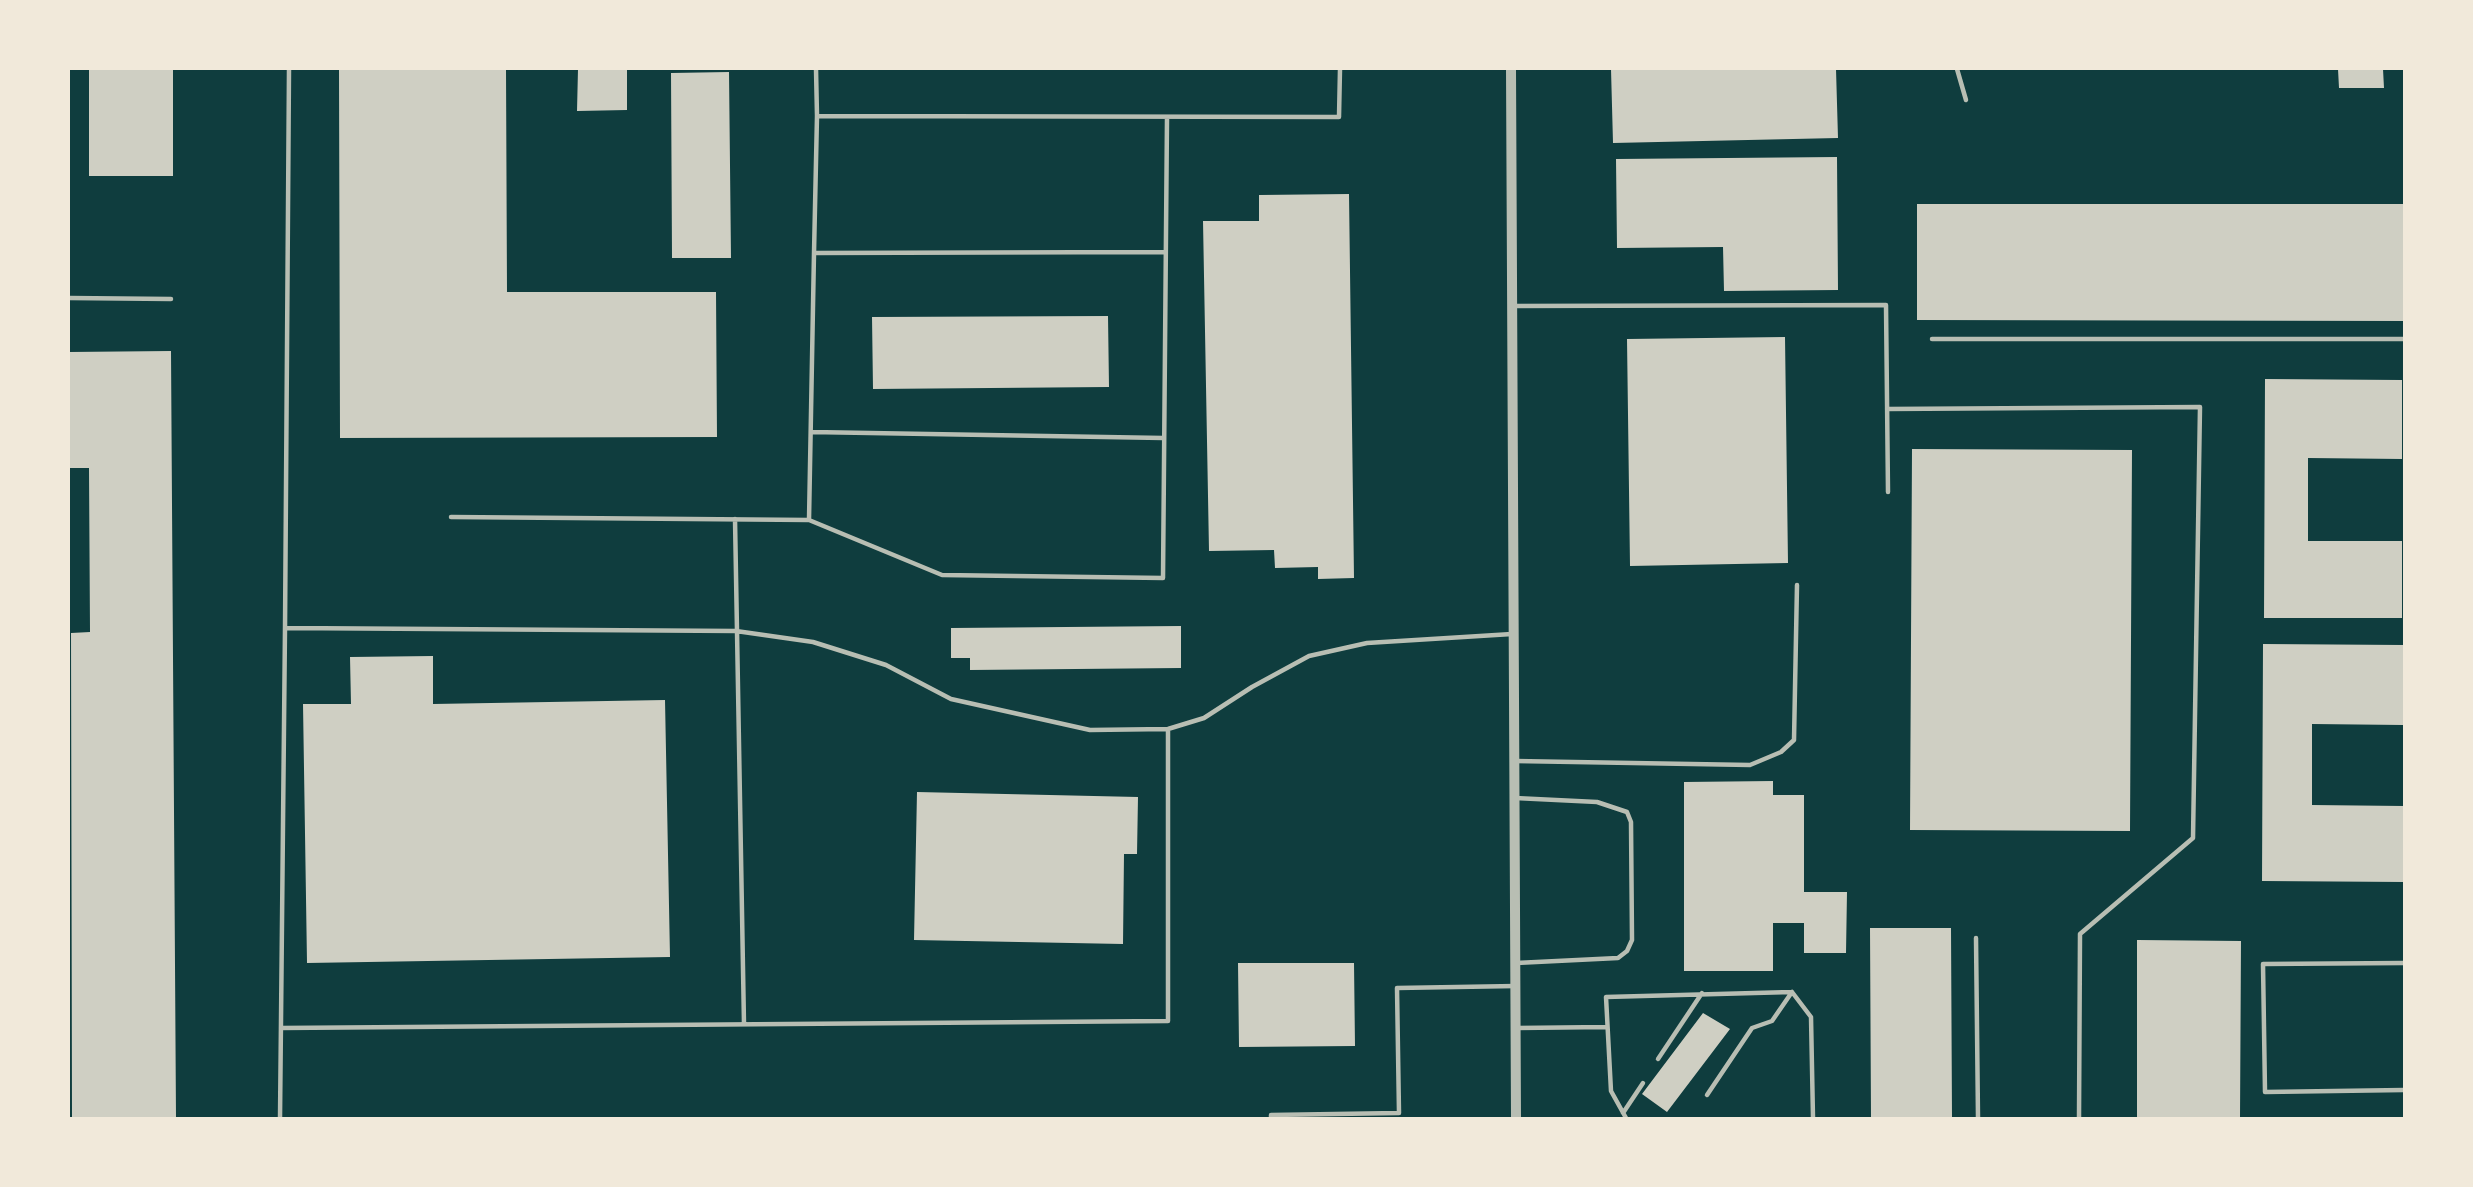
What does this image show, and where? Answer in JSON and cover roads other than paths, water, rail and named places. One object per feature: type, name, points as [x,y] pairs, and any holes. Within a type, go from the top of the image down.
[{"type":"street","points":[[1511,69],[1514,306],[1516,1118]]},
{"type":"lane","points":[[280,1118],[289,69]]},
{"type":"lane","points":[[809,520],[816,69]]},
{"type":"lane","points":[[817,116],[1339,117],[1340,69]]},
{"type":"lane","points":[[1957,69],[1966,100]]},
{"type":"lane","points":[[451,517],[809,520],[942,575],[1163,578],[1167,118]]},
{"type":"lane","points":[[814,254],[1165,252]]},
{"type":"lane","points":[[69,298],[171,298]]},
{"type":"lane","points":[[1514,306],[1886,305],[1888,492]]},
{"type":"lane","points":[[1932,339],[2404,339]]},
{"type":"lane","points":[[1887,409],[2200,407],[2193,838],[2080,934],[2079,1118]]},
{"type":"lane","points":[[810,432],[1163,438]]},
{"type":"lane","points":[[735,519],[744,1024]]},
{"type":"lane","points":[[1515,761],[1750,765],[1782,752],[1794,740],[1797,585]]},
{"type":"lane","points":[[285,628],[736,631],[813,642],[886,665],[951,699],[1090,729],[1168,729],[1204,718],[1252,687],[1309,656],[1367,643],[1515,634]]},
{"type":"lane","points":[[281,1028],[1168,1021],[1168,729]]},
{"type":"lane","points":[[1515,798],[1597,802],[1627,812],[1631,822],[1632,940],[1628,951],[1618,958],[1516,963]]},
{"type":"lane","points":[[1976,938],[1978,1118]]},
{"type":"lane","points":[[2404,963],[2264,964],[2265,1092],[2404,1090]]},
{"type":"lane","points":[[1271,1118],[1271,1115],[1400,1113],[1397,988],[1516,986]]},
{"type":"lane","points":[[1625,1116],[1611,1091],[1606,997],[1792,992]]},
{"type":"lane","points":[[1707,1095],[1752,1028],[1772,1021],[1792,992]]},
{"type":"lane","points":[[1792,992],[1811,1017],[1813,1118]]},
{"type":"lane","points":[[1658,1059],[1702,993]]},
{"type":"lane","points":[[1517,1028],[1608,1027]]},
{"type":"lane","points":[[1625,1116],[1642,1083]]}]
